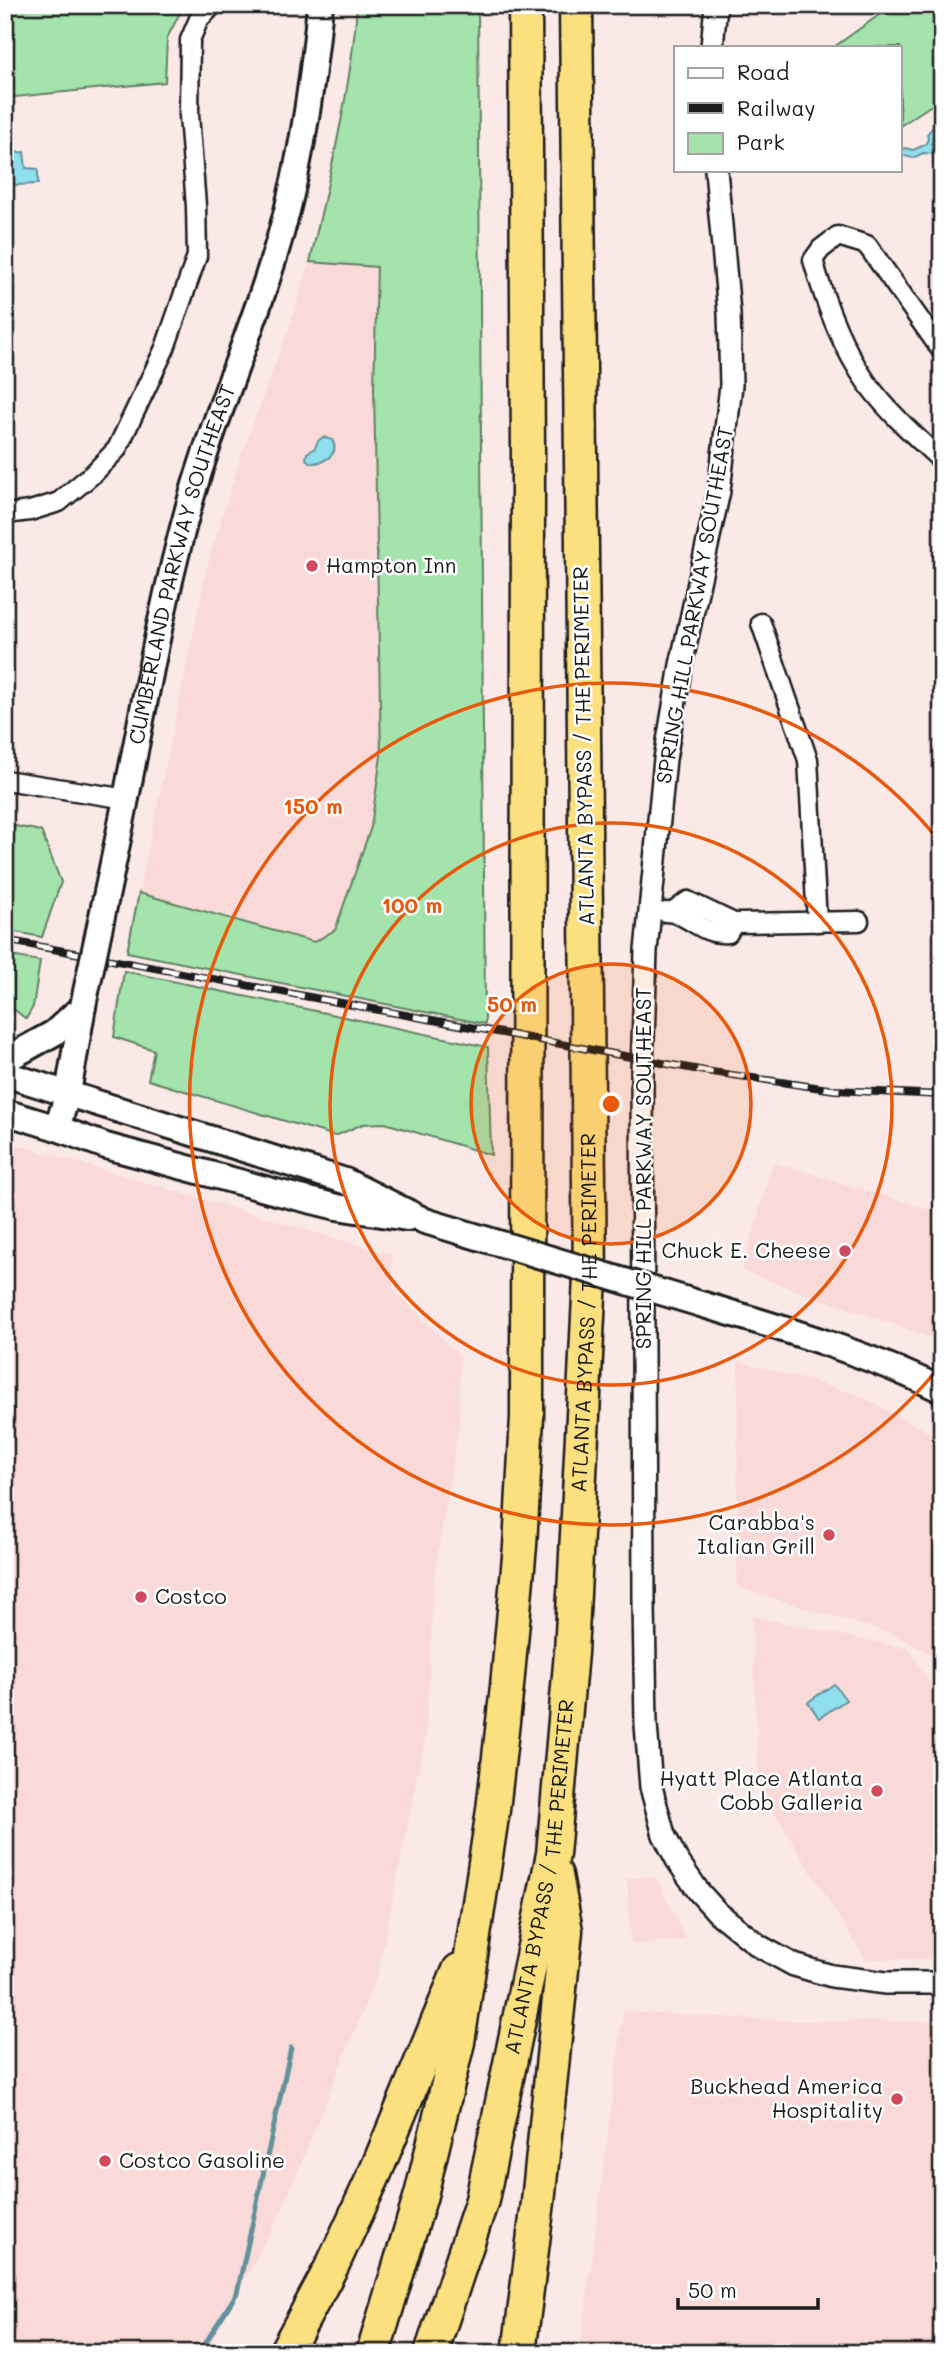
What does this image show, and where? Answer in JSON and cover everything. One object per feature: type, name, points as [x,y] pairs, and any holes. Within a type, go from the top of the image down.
[{"type":"highway","points":[[373,2353],[421,2195],[458,2042],[475,1934],[507,1686],[520,1546],[527,1417],[528,436],[525,5]]},
{"type":"highway","name":"ATLANTA BYPASS / THE PERIMETER","points":[[431,2353],[482,2200],[553,1854],[571,1653],[590,1277],[576,5]]},
{"type":"highway","points":[[519,2353],[538,2202],[566,1931],[553,1854]]},
{"type":"highway","points":[[285,2353],[333,2264],[376,2171],[442,2006],[475,1934]]},
{"type":"main road","name":"CUMBERLAND PARKWAY SOUTHEAST","points":[[57,1128],[68,1093],[83,1006],[127,800],[166,596],[205,454],[267,280],[288,207],[309,100],[320,5]]},
{"type":"main road","points":[[5,1060],[54,1033],[83,1006]]},
{"type":"main road","points":[[5,1073],[345,1181],[425,1221]]},
{"type":"main road","points":[[5,1112],[106,1146],[337,1208],[425,1221],[799,1334],[895,1367],[942,1390]]},
{"type":"street","points":[[5,514],[30,511],[59,502],[94,473],[117,449],[165,348],[197,256],[189,115],[190,40],[199,19],[213,5]]},
{"type":"street","points":[[712,46],[716,5]]},
{"type":"street","name":"SPRING HILL PARKWAY SOUTHEAST","points":[[716,172],[729,313],[732,385],[719,491],[681,665],[665,759],[654,846],[646,951],[642,1072],[644,1602],[648,1766],[655,1808],[664,1835],[677,1860],[699,1892],[718,1913],[759,1946],[793,1965],[832,1976],[886,1983],[942,1983]]},
{"type":"street","points":[[942,351],[867,245],[838,236],[821,249],[813,260],[821,290],[848,351],[867,383],[912,433],[942,461]]},
{"type":"street","points":[[761,623],[808,760],[817,922]]},
{"type":"street","points":[[5,780],[127,800]]},
{"type":"street","points":[[650,912],[673,912],[688,901],[734,923],[859,921]]},
{"type":"shaded area","points":[[310,262],[377,267],[374,389],[381,756],[371,827],[335,930],[314,942],[139,893],[207,567],[240,458],[290,325]]},
{"type":"shaded area","points":[[5,1141],[392,1255],[393,1289],[460,1357],[459,1424],[434,1576],[426,1734],[378,1973],[281,2213],[204,2353],[5,2353]]},
{"type":"shaded area","name":"Chuck E. Cheese","points":[[773,1162],[930,1210],[942,1209],[942,1344],[742,1271]]},
{"type":"shaded area","points":[[738,1361],[859,1395],[942,1439],[942,1660],[892,1634],[737,1587]]},
{"type":"shaded area","points":[[752,1616],[909,1649],[942,1702],[942,1959],[865,1959],[759,1788]]},
{"type":"shaded area","points":[[656,1877],[686,1940],[631,1944],[627,1878]]},
{"type":"shaded area","points":[[623,2012],[797,2021],[942,2022],[942,2353],[580,2353]]},
{"type":"green space","points":[[5,5],[184,5],[167,38],[165,82],[5,98]]},
{"type":"green space","points":[[357,5],[478,5],[485,1024],[127,952],[139,893],[314,942],[335,930],[371,827],[381,756],[374,389],[377,267],[310,262],[345,102]]},
{"type":"green space","points":[[893,5],[942,5],[942,98],[902,125],[902,46],[835,46]]},
{"type":"green space","points":[[5,824],[41,831],[61,882],[42,937],[5,930]]},
{"type":"green space","points":[[5,955],[40,961],[33,1007],[26,1019],[5,1002]]},
{"type":"green space","points":[[124,971],[488,1047],[491,1155],[385,1123],[363,1124],[335,1136],[148,1080],[154,1050],[114,1037]]},
{"type":"water","points":[[933,127],[942,129],[942,137],[935,138],[931,144],[934,148],[942,148],[942,158],[923,153],[913,158],[902,155],[902,149],[913,150],[925,145],[927,134]]},
{"type":"water","points":[[5,148],[7,163],[12,163],[10,153],[24,152],[26,168],[38,169],[38,184],[16,185],[5,178]]},
{"type":"water","points":[[323,437],[332,440],[334,450],[325,460],[311,463],[306,459],[307,453],[315,448]]},
{"type":"water","points":[[834,1684],[846,1700],[819,1718],[808,1702]]},
{"type":"waterway","points":[[199,2353],[237,2293],[291,2048]]},
{"type":"railway","points":[[5,940],[705,1071],[835,1090],[942,1095]]},
{"type":"place","name":"Hampton Inn","points":[[312,566]]},
{"type":"place","name":"Chuck E. Cheese","points":[[845,1251]]},
{"type":"place","name":"Carabba's Italian Grill","points":[[829,1535]]},
{"type":"place","name":"Costco","points":[[141,1597]]},
{"type":"place","name":"Hyatt Place Atlanta Cobb Galleria","points":[[877,1791]]},
{"type":"place","name":"Buckhead America Hospitality","points":[[897,2099]]},
{"type":"place","name":"Costco Gasoline","points":[[105,2161]]}]
